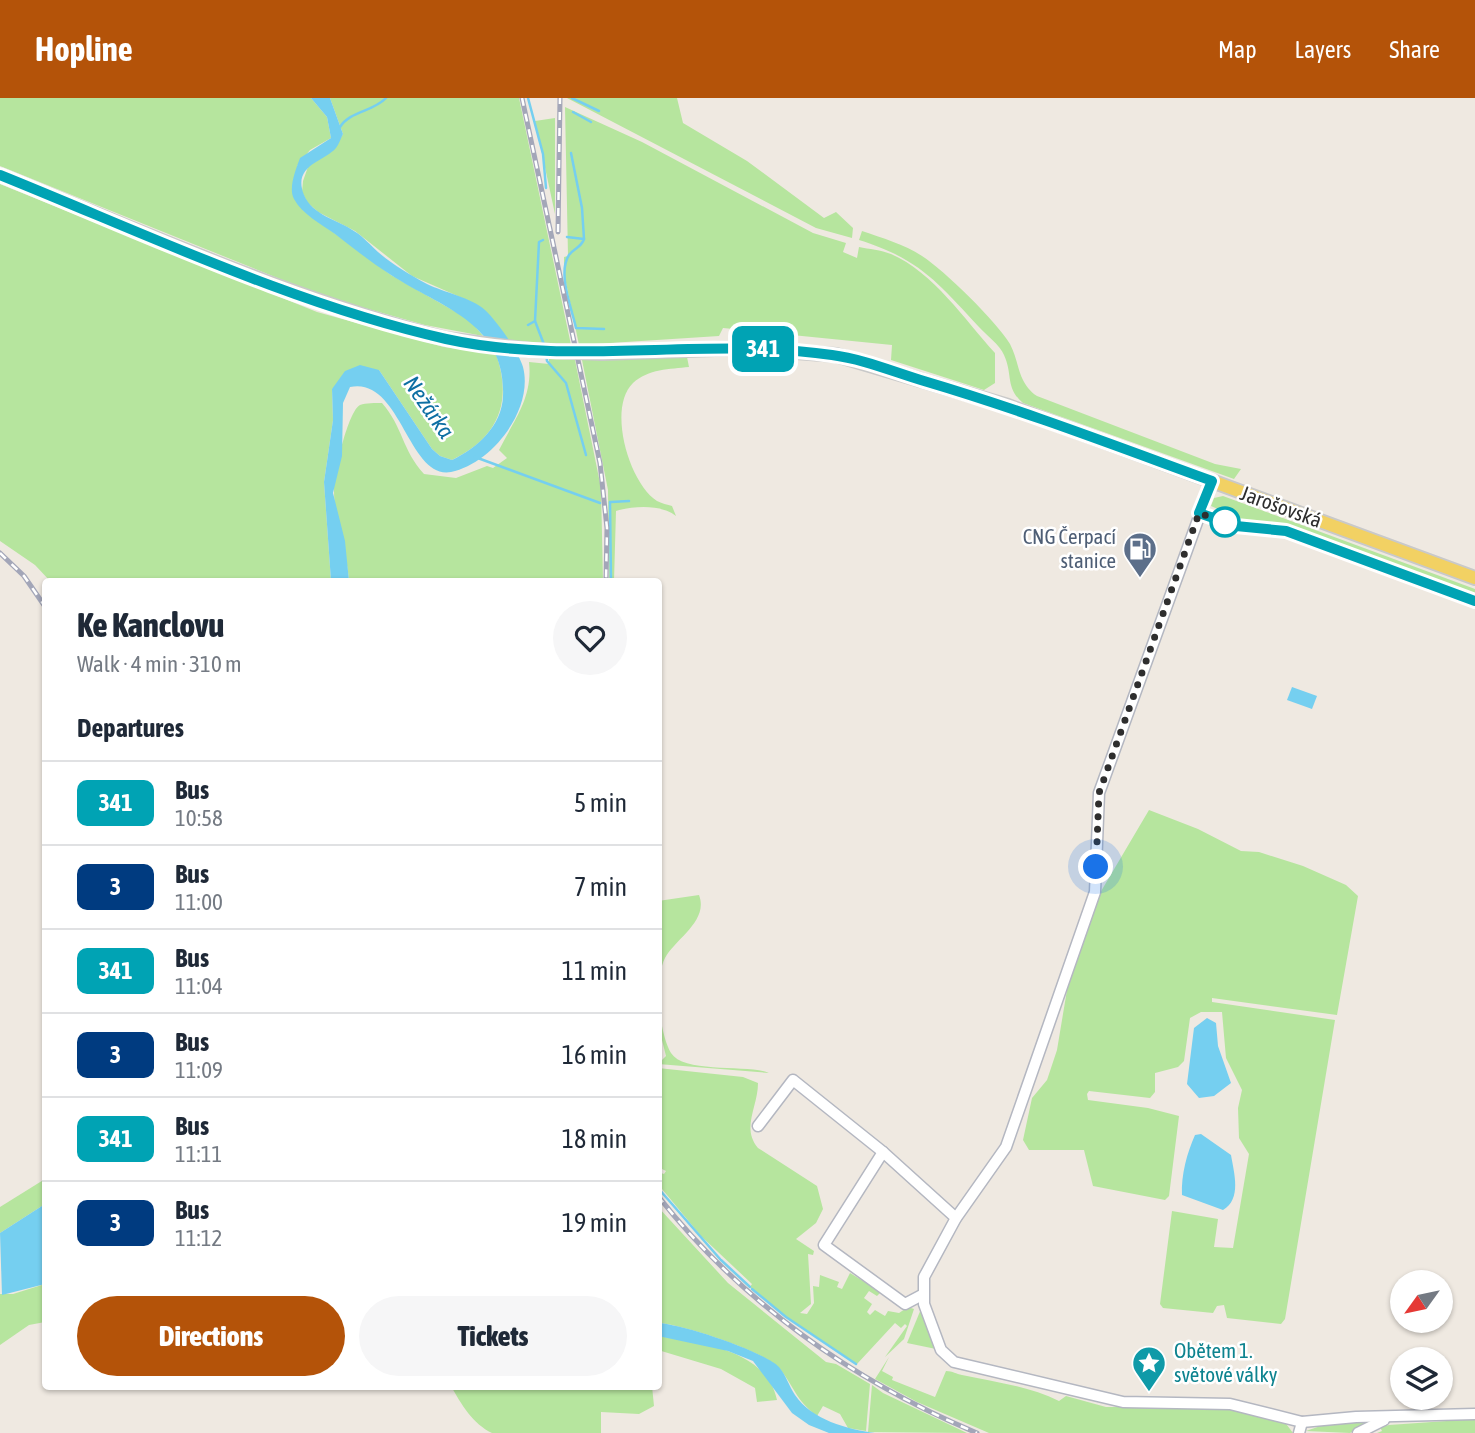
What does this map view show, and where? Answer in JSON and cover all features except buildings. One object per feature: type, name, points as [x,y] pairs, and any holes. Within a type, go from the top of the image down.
[{"type":"main road","name":"Jarošovská","points":[[0,175],[301,296],[368,319],[446,339],[530,350],[602,353],[743,348],[836,355],[1008,406],[1475,578]]},
{"type":"street","points":[[1212,481],[1099,793],[1095,892],[1006,1147],[956,1218],[924,1277],[922,1295],[941,1350],[954,1362],[1123,1402],[1230,1404],[1300,1428],[1356,1417],[1387,1419],[1475,1414]]},
{"type":"street","points":[[758,1126],[793,1080],[883,1152],[956,1218]]},
{"type":"street","points":[[883,1152],[824,1245],[905,1304],[922,1295]]},
{"type":"street","points":[[1358,1433],[1387,1419]]},
{"type":"green space","points":[[0,98],[311,98],[327,117],[331,138],[310,150],[297,166],[303,210],[391,275],[470,320],[483,336],[425,325],[322,296],[0,166]]},
{"type":"green space","points":[[330,98],[519,98],[571,345],[506,340],[498,326],[469,301],[412,276],[355,231],[318,212],[307,202],[302,192],[309,164],[335,148],[343,134]]},
{"type":"green space","points":[[567,98],[677,98],[683,123],[747,161],[824,218],[836,212],[853,228],[852,238],[816,228]]},
{"type":"green space","points":[[565,107],[642,142],[813,233],[846,243],[843,252],[857,258],[859,247],[887,253],[906,262],[921,272],[948,298],[995,353],[995,383],[984,390],[891,360],[892,345],[723,328],[719,336],[579,345],[564,273],[564,257],[568,256]]},
{"type":"green space","points":[[555,118],[555,214],[535,121]]},
{"type":"green space","points":[[0,184],[317,312],[444,347],[496,354],[503,388],[498,417],[481,441],[452,460],[440,456],[432,449],[379,370],[332,389],[333,420],[324,482],[331,578],[47,578],[35,565],[0,541]]},
{"type":"green space","points":[[862,231],[915,252],[956,284],[1003,334],[1010,344],[1022,378],[1037,396],[1215,464],[1241,469],[1234,479],[1023,403],[1011,386],[1007,362],[996,344],[939,285],[913,264],[880,247],[859,240]]},
{"type":"green space","points":[[687,357],[689,367],[660,370],[645,375],[633,383],[625,395],[622,427],[630,462],[647,492],[657,501],[672,506],[676,516],[663,509],[647,507],[616,511],[614,578],[609,578],[608,490],[582,360]]},
{"type":"green space","points":[[549,359],[575,360],[601,488],[603,578],[349,578],[334,491],[342,445],[355,410],[362,404],[382,403],[424,474],[456,478],[487,466],[493,468],[507,458],[499,450],[525,398],[529,362],[549,364]]},
{"type":"green space","points":[[1223,496],[1475,589],[1475,596],[1289,528],[1240,519],[1211,506],[1214,498]]},
{"type":"green space","points":[[1149,810],[1198,829],[1241,851],[1259,852],[1303,866],[1346,885],[1358,896],[1337,1015],[1212,998],[1212,1002],[1335,1020],[1285,1319],[1281,1324],[1227,1318],[1224,1305],[1217,1306],[1213,1313],[1163,1308],[1160,1304],[1172,1211],[1218,1219],[1214,1247],[1233,1248],[1249,1154],[1239,1138],[1238,1108],[1242,1090],[1226,1058],[1222,1012],[1201,1012],[1190,1018],[1184,1061],[1178,1067],[1155,1073],[1155,1092],[1150,1098],[1089,1091],[1087,1094],[1088,1100],[1148,1108],[1179,1116],[1169,1196],[1165,1200],[1093,1186],[1084,1150],[1029,1150],[1023,1140],[1032,1098],[1047,1080],[1057,1050],[1068,984],[1100,893]]},
{"type":"green space","points":[[699,895],[701,904],[695,921],[670,951],[662,967],[662,900]]},
{"type":"green space","points":[[662,1026],[671,1053],[678,1060],[702,1066],[769,1073],[662,1064],[666,1056]]},
{"type":"green space","points":[[662,1068],[743,1077],[758,1083],[751,1125],[753,1140],[758,1148],[817,1186],[823,1209],[816,1223],[796,1239],[814,1251],[813,1255],[808,1254],[811,1304],[800,1313],[807,1314],[814,1303],[813,1286],[819,1287],[820,1275],[839,1282],[837,1287],[842,1289],[850,1273],[881,1292],[877,1296],[869,1291],[864,1298],[872,1304],[867,1312],[870,1315],[875,1310],[885,1316],[888,1311],[899,1313],[908,1307],[914,1309],[904,1339],[885,1357],[907,1326],[905,1324],[901,1328],[895,1323],[857,1364],[786,1317],[750,1287],[752,1284],[701,1236],[662,1189],[662,1173],[666,1171],[662,1169]]},
{"type":"green space","points":[[42,1181],[42,1206],[0,1233],[0,1207]]},
{"type":"green space","points":[[662,1211],[728,1283],[826,1362],[836,1364],[870,1384],[866,1431],[848,1428],[840,1414],[823,1406],[817,1416],[800,1399],[780,1369],[759,1355],[703,1334],[662,1324]]},
{"type":"green space","points":[[42,1285],[42,1323],[29,1325],[0,1345],[0,1294],[13,1294]]},
{"type":"green space","points":[[921,1309],[936,1349],[907,1343]]},
{"type":"green space","points":[[662,1337],[711,1346],[746,1359],[771,1383],[777,1400],[757,1402],[755,1388],[721,1369],[662,1351]]},
{"type":"green space","points":[[889,1357],[882,1371],[893,1377],[892,1380],[935,1397],[948,1371],[1024,1388],[1059,1401],[1066,1396],[1106,1407],[1228,1407],[1284,1421],[1293,1433],[989,1433],[917,1402],[875,1379]]},
{"type":"green space","points":[[872,1385],[883,1393],[967,1433],[868,1432]]},
{"type":"green space","points":[[453,1390],[652,1390],[654,1406],[639,1414],[601,1412],[601,1433],[492,1433],[473,1419]]},
{"type":"green space","points":[[1475,1419],[1475,1433],[1377,1433],[1382,1431],[1380,1427],[1389,1425]]},
{"type":"green space","points":[[1365,1420],[1367,1423],[1350,1433],[1306,1431],[1332,1422]]},
{"type":"water","points":[[311,98],[330,98],[343,134],[336,148],[311,166],[302,177],[301,185],[308,202],[319,212],[358,233],[383,256],[408,273],[485,310],[517,353],[523,367],[525,383],[516,417],[507,432],[481,458],[451,472],[436,470],[424,461],[393,411],[381,397],[367,388],[350,387],[343,403],[342,456],[333,493],[345,541],[349,578],[331,578],[324,482],[333,420],[332,389],[345,371],[360,365],[379,370],[432,449],[440,456],[452,460],[486,435],[498,417],[503,396],[501,371],[494,351],[482,334],[467,320],[384,270],[297,204],[292,195],[293,178],[300,158],[331,138],[327,117]]},
{"type":"water","points":[[1292,687],[1317,696],[1312,709],[1287,700]]},
{"type":"water","points":[[1207,1018],[1216,1023],[1218,1046],[1231,1083],[1214,1096],[1199,1098],[1187,1084],[1194,1028]]},
{"type":"water","points":[[1201,1134],[1231,1155],[1235,1193],[1223,1210],[1182,1195],[1187,1157],[1195,1135]]},
{"type":"water","points":[[42,1206],[42,1285],[2,1295],[0,1233]]},
{"type":"water","points":[[662,1324],[703,1333],[757,1354],[779,1367],[795,1395],[811,1411],[842,1426],[875,1433],[829,1433],[809,1425],[792,1413],[753,1361],[728,1351],[662,1337]]},
{"type":"waterway","points":[[340,127],[350,118],[386,98]]},
{"type":"waterway","points":[[528,98],[543,154],[546,188]]},
{"type":"waterway","points":[[572,98],[599,111]]},
{"type":"waterway","points":[[573,112],[591,122]]},
{"type":"waterway","points":[[571,153],[582,208],[584,239]]},
{"type":"waterway","points":[[567,237],[584,239],[569,255],[564,271],[566,291],[576,328],[604,329]]},
{"type":"waterway","points":[[528,325],[535,321],[539,242],[543,240]]},
{"type":"waterway","points":[[535,321],[545,347]]},
{"type":"waterway","points":[[546,353],[547,361],[566,383],[586,455]]},
{"type":"waterway","points":[[475,457],[600,503]]},
{"type":"waterway","points":[[611,502],[629,501]]},
{"type":"waterway","points":[[610,502],[611,578]]},
{"type":"waterway","points":[[662,1193],[720,1259]]},
{"type":"waterway","points":[[721,1260],[750,1287]]},
{"type":"waterway","points":[[752,1289],[786,1317],[856,1364]]},
{"type":"railway","points":[[522,98],[600,463],[607,528],[606,578]]},
{"type":"railway","points":[[558,232],[560,98]]},
{"type":"railway","points":[[0,553],[24,576],[42,602]]},
{"type":"railway","points":[[662,1201],[725,1270],[802,1335],[887,1389],[977,1433]]},
{"type":"bus line","name":"341","points":[[0,175],[301,296],[368,319],[446,339],[562,352],[743,348],[836,355],[1008,406],[1212,481],[1199,513],[1236,526],[1286,531],[1475,601]]},
{"type":"place","name":"CNG Čerpací stanice","points":[[1140,579]]},
{"type":"place","name":"Obětem 1. světové války","points":[[1149,1393]]},
{"type":"route","points":[[1096,867],[1099,793],[1199,513],[1225,522]]},
{"type":"water label","name":"Nežárka","points":[[429,407]]}]
